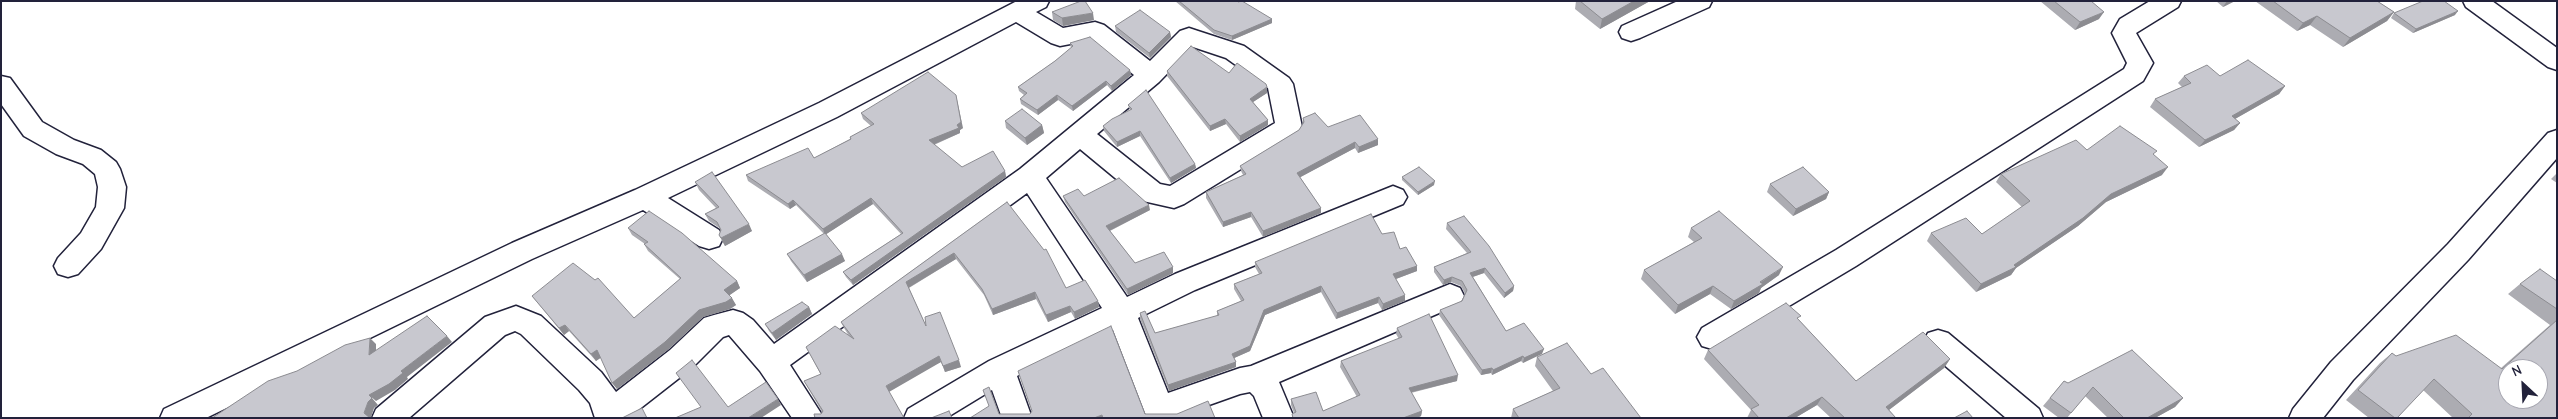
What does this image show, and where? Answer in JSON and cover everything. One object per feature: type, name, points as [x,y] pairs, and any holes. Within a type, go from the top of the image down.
[{"type":"street","points":[[1631,32],[1700,1]]},
{"type":"street","points":[[1712,337],[1846,258],[2134,75],[2140,63],[2124,33],[2129,25],[2169,1]]},
{"type":"street","points":[[2474,1],[2557,60]]},
{"type":"street","points":[[175,418],[522,251],[645,197],[836,106],[1027,7],[1060,37],[1095,32],[1130,57],[1150,76]]},
{"type":"street","points":[[771,362],[1030,176],[1079,134],[1150,76],[1189,37],[1235,52],[1280,84],[1289,127],[1174,197],[1153,194],[1079,134]]},
{"type":"street","points":[[1,85],[11,118],[66,148],[92,157],[107,169],[112,187],[110,208],[91,240],[68,266]]},
{"type":"street","points":[[2304,418],[2342,371],[2458,252],[2557,140]]},
{"type":"street","points":[[1030,176],[1121,312],[1162,414],[1240,381],[1254,379],[1450,296]]},
{"type":"street","points":[[919,418],[1000,370],[1121,312],[1186,282],[1392,196]]},
{"type":"street","points":[[645,197],[709,238]]},
{"type":"street","points":[[387,418],[495,326],[516,318],[531,325],[590,381],[603,397],[609,415],[681,359],[714,327],[733,322],[743,329],[771,362],[809,418]]},
{"type":"street","points":[[1938,342],[2028,418]]},
{"type":"street","points":[[1000,370],[1017,418]]},
{"type":"street","points":[[1254,379],[1266,387],[1279,418]]},
{"type":"building","points":[[1085,1],[1093,13],[1062,18],[1052,12]]},
{"type":"building","points":[[1179,1],[1242,1],[1272,19],[1232,36],[1214,30]]},
{"type":"building","points":[[1580,1],[1634,1],[1602,19]]},
{"type":"building","points":[[2054,1],[2091,1],[2104,12],[2080,22]]},
{"type":"building","points":[[2273,1],[2377,1],[2394,12],[2350,38],[2317,16],[2303,23]]},
{"type":"building","points":[[2423,1],[2444,1],[2458,11],[2416,29],[2394,13]]},
{"type":"building","points":[[1140,10],[1170,32],[1149,53],[1115,26]]},
{"type":"building","points":[[1090,37],[1130,70],[1111,86],[1106,81],[1072,106],[1057,95],[1037,110],[1020,99],[1027,93],[1018,87],[1073,46],[1070,43]]},
{"type":"building","points":[[1191,46],[1229,73],[1237,63],[1266,84],[1267,87],[1250,99],[1268,120],[1240,136],[1225,119],[1210,126],[1167,71]]},
{"type":"building","points":[[2248,60],[2285,86],[2232,116],[2240,123],[2205,140],[2155,99],[2191,83],[2184,76],[2207,65],[2220,76]]},
{"type":"building","points":[[928,72],[956,95],[961,122],[957,125],[959,128],[929,140],[962,167],[993,151],[1005,171],[851,280],[843,272],[903,233],[871,198],[823,229],[793,200],[788,204],[746,175],[808,148],[814,158],[851,139],[850,137],[874,124],[861,113]]},
{"type":"building","points":[[1146,90],[1195,164],[1170,178],[1140,131],[1117,142],[1103,126],[1132,109],[1128,105]]},
{"type":"building","points":[[1022,109],[1042,125],[1025,138],[1005,121]]},
{"type":"building","points":[[1315,113],[1328,127],[1360,115],[1378,139],[1359,147],[1355,142],[1297,173],[1321,208],[1263,231],[1251,212],[1223,222],[1206,192],[1246,174],[1240,166],[1299,130],[1304,122],[1303,118]]},
{"type":"building","points":[[2120,126],[2157,151],[2153,154],[2168,167],[2111,194],[2083,218],[2014,265],[2016,267],[1981,284],[1931,233],[1966,218],[1982,234],[2030,201],[2001,174],[2076,140],[2087,150]]},
{"type":"building","points":[[1419,167],[1435,181],[1418,192],[1402,177]]},
{"type":"building","points":[[1803,167],[1829,192],[1796,209],[1770,184]]},
{"type":"building","points":[[712,172],[749,224],[721,238],[719,235],[721,230],[717,222],[705,214],[719,207],[695,182]]},
{"type":"building","points":[[1119,178],[1149,205],[1106,226],[1135,263],[1164,252],[1173,267],[1127,289],[1063,196],[1078,189],[1084,196]]},
{"type":"building","points":[[1007,202],[1044,250],[1046,249],[1066,288],[1085,280],[1098,301],[1074,312],[1070,306],[1046,315],[1035,292],[992,309],[982,289],[954,253],[906,282],[926,326],[925,317],[940,312],[959,360],[943,366],[939,356],[886,386],[904,418],[815,418],[814,414],[821,414],[823,411],[804,381],[821,374],[806,347],[835,326],[854,339],[841,322]]},
{"type":"building","points":[[649,211],[682,233],[737,281],[724,290],[732,298],[726,302],[699,310],[665,342],[612,383],[597,350],[591,354],[565,325],[559,328],[532,296],[573,263],[595,280],[598,278],[634,318],[681,278],[644,244],[648,242],[628,228]]},
{"type":"building","points":[[1719,211],[1783,267],[1760,282],[1763,284],[1734,301],[1713,286],[1678,305],[1644,270],[1702,238],[1691,228]]},
{"type":"building","points":[[1371,214],[1382,234],[1394,232],[1400,249],[1406,247],[1417,266],[1393,274],[1405,295],[1383,304],[1379,297],[1337,313],[1321,286],[1264,310],[1250,346],[1232,354],[1236,362],[1168,385],[1140,313],[1145,311],[1155,333],[1219,315],[1217,311],[1244,300],[1234,284],[1262,273],[1255,262]]},
{"type":"building","points":[[1464,216],[1489,246],[1514,286],[1505,293],[1485,268],[1470,273],[1506,331],[1524,323],[1544,349],[1524,358],[1523,356],[1493,370],[1492,368],[1482,370],[1440,310],[1462,301],[1467,290],[1462,281],[1452,277],[1444,280],[1434,267],[1471,252],[1447,223]]},
{"type":"building","points":[[825,233],[842,254],[804,275],[787,254]]},
{"type":"building","points":[[2540,269],[2557,281],[2557,309],[2520,284]]},
{"type":"building","points":[[802,302],[809,307],[772,333],[765,324]]},
{"type":"building","points":[[1786,303],[1801,316],[1797,318],[1856,381],[1923,332],[1950,359],[1886,407],[1896,418],[1845,418],[1822,397],[1786,418],[1759,418],[1751,409],[1759,405],[1708,350]]},
{"type":"building","points":[[1429,314],[1458,375],[1409,388],[1422,411],[1403,418],[1293,418],[1292,414],[1296,412],[1291,399],[1316,392],[1323,411],[1360,395],[1341,361],[1402,337],[1397,328]]},
{"type":"building","points":[[427,316],[447,336],[401,371],[403,373],[389,384],[369,395],[372,398],[368,402],[364,413],[370,418],[212,418],[268,381],[297,371],[345,345],[370,338],[369,355]]},
{"type":"building","points":[[2557,320],[2557,418],[2468,418],[2472,414],[2434,379],[2395,418],[2358,390],[2392,353],[2396,356],[2456,335],[2498,366],[2498,409],[2548,409],[2548,359],[2513,359]]},
{"type":"building","points":[[1111,326],[1145,414],[1177,414],[1208,401],[1215,418],[1103,418],[1102,415],[1094,418],[970,418],[989,406],[983,390],[989,387],[999,414],[1030,414],[1032,411],[1018,371]]},
{"type":"building","points":[[1567,343],[1591,374],[1603,368],[1641,418],[1519,418],[1513,409],[1560,388],[1537,357]]},
{"type":"building","points":[[2132,350],[2183,398],[2147,418],[2124,418],[2093,387],[2071,413],[2050,398],[2064,381],[2068,383]]},
{"type":"building","points":[[692,360],[728,407],[766,382],[778,399],[748,418],[675,418],[701,407],[676,373]]},
{"type":"building","points":[[642,408],[647,418],[622,418]]},
{"type":"building","points":[[949,411],[952,418],[931,418]]},
{"type":"building","points":[[1967,411],[1973,418],[1954,418]]}]
